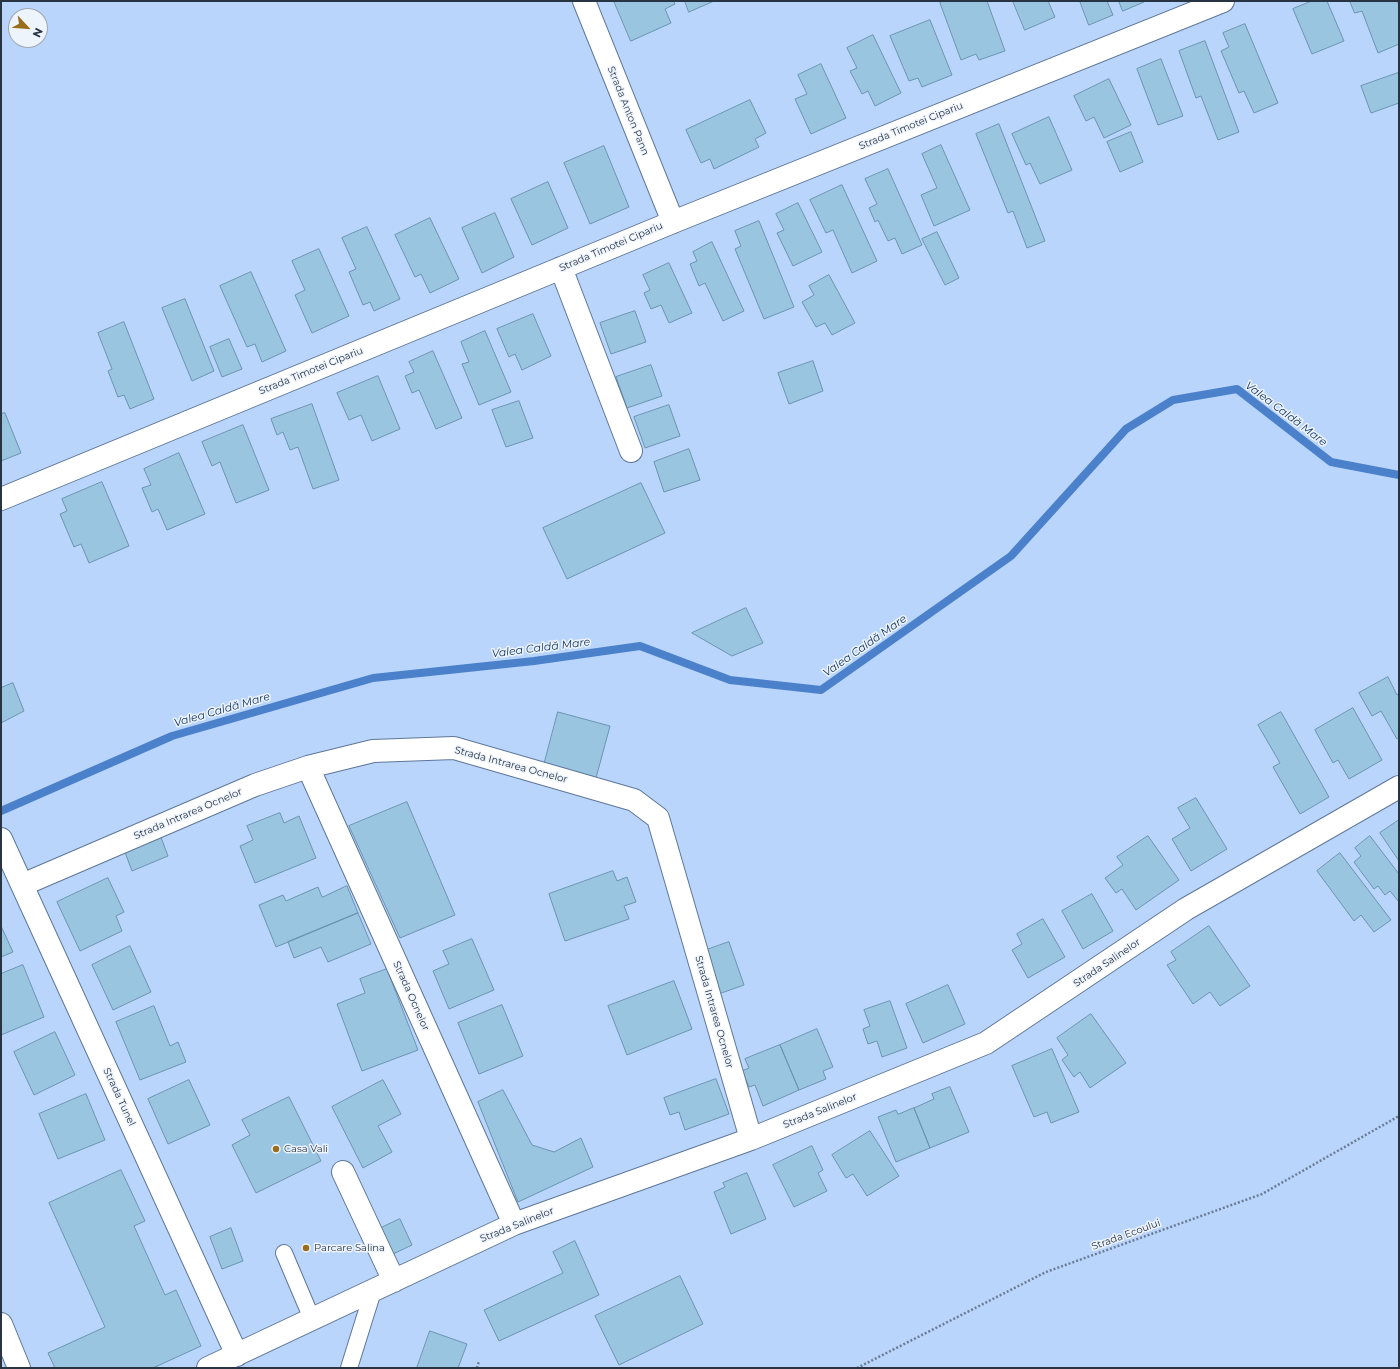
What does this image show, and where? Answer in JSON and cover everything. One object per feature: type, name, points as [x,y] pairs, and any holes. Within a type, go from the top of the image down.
[{"type":"street","name":"Strada Anton Pann","points":[[584,1],[673,222]]},
{"type":"street","name":"Strada Timotei Cipariu","points":[[1,500],[673,222],[1223,1]]},
{"type":"street","points":[[561,268],[631,451]]},
{"type":"street","name":"Strada Intrarea Ocnelor","points":[[22,885],[255,785],[308,767],[373,751],[454,748],[634,800],[658,818],[751,1139]]},
{"type":"street","name":"Strada Ocnelor","points":[[308,767],[514,1224]]},
{"type":"street","name":"Strada Salinelor","points":[[208,1368],[514,1224],[751,1139],[986,1043],[1186,909],[1399,787]]},
{"type":"street","name":"Strada Tunel","points":[[4,845],[237,1355]]},
{"type":"street","points":[[343,1172],[394,1281]]},
{"type":"street","points":[[1,1324],[19,1368]]},
{"type":"lane","points":[[284,1253],[312,1320]]},
{"type":"lane","points":[[349,1368],[373,1291]]},
{"type":"path","name":"Strada Ecoului","points":[[857,1368],[1046,1272],[1262,1194],[1399,1116]]},
{"type":"path","points":[[477,1368],[479,1361]]},
{"type":"building","points":[[614,1],[674,1],[675,4],[665,9],[671,23],[631,41]]},
{"type":"building","points":[[685,1],[714,1],[689,12]]},
{"type":"building","points":[[944,1],[987,1],[1005,51],[979,60],[976,54],[961,60],[940,3]]},
{"type":"building","points":[[1013,1],[1048,1],[1055,17],[1025,30]]},
{"type":"building","points":[[1080,1],[1107,1],[1113,15],[1089,25]]},
{"type":"building","points":[[1119,1],[1144,1],[1144,2],[1123,11]]},
{"type":"building","points":[[1312,1],[1327,1],[1344,41],[1312,54],[1293,9]]},
{"type":"building","points":[[1350,1],[1397,1],[1399,5],[1399,44],[1378,53],[1362,11],[1355,13]]},
{"type":"building","points":[[930,20],[952,75],[922,87],[918,78],[909,81],[890,36]]},
{"type":"building","points":[[1245,24],[1278,103],[1254,113],[1244,91],[1239,93],[1221,51],[1229,47],[1223,33]]},
{"type":"building","points":[[873,35],[901,93],[875,106],[868,91],[862,94],[850,71],[857,68],[847,48]]},
{"type":"building","points":[[1205,41],[1239,132],[1218,140],[1201,96],[1196,98],[1179,51]]},
{"type":"building","points":[[1161,59],[1183,116],[1158,125],[1137,69]]},
{"type":"building","points":[[821,64],[846,118],[811,134],[795,99],[807,94],[798,75]]},
{"type":"building","points":[[1398,73],[1399,103],[1371,113],[1361,86]]},
{"type":"building","points":[[1109,79],[1131,125],[1104,138],[1094,117],[1086,121],[1074,96]]},
{"type":"building","points":[[750,100],[766,133],[755,139],[759,147],[714,169],[710,159],[701,163],[686,130]]},
{"type":"building","points":[[1049,117],[1072,170],[1040,184],[1030,163],[1026,165],[1012,134]]},
{"type":"building","points":[[999,124],[1045,241],[1027,248],[1013,211],[1008,213],[976,134]]},
{"type":"building","points":[[1131,132],[1143,162],[1120,172],[1107,142]]},
{"type":"building","points":[[941,145],[970,210],[934,226],[921,195],[937,188],[922,154]]},
{"type":"building","points":[[604,146],[629,207],[590,224],[564,163]]},
{"type":"building","points":[[888,169],[922,245],[902,254],[895,238],[888,241],[878,220],[875,222],[869,208],[877,204],[865,179]]},
{"type":"building","points":[[548,182],[568,228],[532,245],[511,199]]},
{"type":"building","points":[[842,185],[877,261],[852,273],[833,230],[826,233],[810,200]]},
{"type":"building","points":[[798,203],[822,252],[793,266],[777,233],[784,230],[776,214]]},
{"type":"building","points":[[495,213],[514,257],[482,273],[462,228]]},
{"type":"building","points":[[430,218],[459,279],[430,293],[421,274],[415,277],[395,235]]},
{"type":"building","points":[[759,221],[794,307],[764,319],[735,249],[741,246],[735,231]]},
{"type":"building","points":[[367,227],[400,299],[374,311],[370,302],[363,305],[349,272],[356,269],[342,238]]},
{"type":"building","points":[[937,232],[959,278],[945,285],[922,239]]},
{"type":"building","points":[[712,242],[744,311],[723,321],[705,283],[699,286],[690,264],[697,261],[693,252]]},
{"type":"building","points":[[319,249],[349,316],[312,333],[295,295],[305,290],[292,261]]},
{"type":"building","points":[[669,263],[692,313],[669,323],[661,305],[651,309],[644,293],[650,290],[643,275]]},
{"type":"building","points":[[251,272],[286,351],[262,362],[255,344],[247,347],[220,286]]},
{"type":"building","points":[[829,275],[855,323],[832,335],[825,323],[816,327],[802,302],[814,295],[809,286]]},
{"type":"building","points":[[185,299],[214,371],[192,381],[162,308]]},
{"type":"building","points":[[635,311],[646,342],[611,354],[600,323]]},
{"type":"building","points":[[533,314],[551,356],[522,370],[515,354],[509,357],[497,329]]},
{"type":"building","points":[[124,322],[154,399],[130,409],[124,395],[118,397],[108,371],[112,369],[98,333]]},
{"type":"building","points":[[485,331],[511,392],[479,405],[462,364],[469,362],[461,342]]},
{"type":"building","points":[[229,339],[242,369],[222,377],[210,347]]},
{"type":"building","points":[[433,351],[462,418],[436,429],[419,390],[412,393],[405,376],[414,372],[409,362]]},
{"type":"building","points":[[813,361],[823,391],[789,404],[778,373]]},
{"type":"building","points":[[651,365],[662,396],[627,408],[616,377]]},
{"type":"building","points":[[378,376],[400,429],[372,441],[361,415],[349,420],[337,393]]},
{"type":"building","points":[[519,401],[533,438],[506,447],[492,410]]},
{"type":"building","points":[[312,404],[339,480],[313,489],[298,447],[290,450],[283,432],[277,435],[271,419]]},
{"type":"building","points":[[669,405],[680,436],[645,448],[634,417]]},
{"type":"building","points":[[5,413],[21,453],[1,461],[1,414]]},
{"type":"building","points":[[243,425],[269,490],[236,503],[220,462],[212,466],[202,442]]},
{"type":"building","points":[[689,449],[700,480],[664,492],[654,462]]},
{"type":"building","points":[[179,453],[205,514],[167,530],[158,509],[152,512],[142,488],[151,485],[144,469]]},
{"type":"building","points":[[102,482],[129,546],[89,563],[81,544],[74,547],[60,514],[67,511],[62,499]]},
{"type":"building","points":[[641,483],[665,533],[567,579],[543,528]]},
{"type":"building","points":[[746,608],[763,643],[732,656],[692,633]]},
{"type":"building","points":[[1388,677],[1397,695],[1399,694],[1399,738],[1397,739],[1381,711],[1372,716],[1359,693]]},
{"type":"building","points":[[13,683],[24,711],[1,723],[1,688]]},
{"type":"building","points":[[1353,708],[1382,760],[1349,779],[1338,760],[1333,763],[1315,730]]},
{"type":"building","points":[[558,712],[610,726],[596,778],[544,765]]},
{"type":"building","points":[[1281,712],[1329,797],[1300,814],[1273,767],[1280,763],[1258,725]]},
{"type":"building","points":[[1196,798],[1227,849],[1191,871],[1172,839],[1190,828],[1178,808]]},
{"type":"building","points":[[407,802],[455,915],[400,938],[349,826]]},
{"type":"building","points":[[280,813],[284,823],[299,816],[316,858],[255,883],[240,846],[253,840],[247,826]]},
{"type":"building","points":[[1399,820],[1399,861],[1380,833]]},
{"type":"building","points":[[159,832],[168,856],[132,871],[123,847]]},
{"type":"building","points":[[1148,836],[1179,880],[1136,910],[1122,889],[1116,893],[1105,878],[1123,865],[1117,857]]},
{"type":"building","points":[[1370,836],[1399,874],[1399,902],[1390,891],[1385,895],[1378,886],[1374,889],[1354,862],[1361,856],[1355,848]]},
{"type":"building","points":[[1340,853],[1391,920],[1374,932],[1361,915],[1354,921],[1317,871]]},
{"type":"building","points":[[613,871],[617,881],[627,877],[636,902],[624,906],[629,919],[565,941],[549,894]]},
{"type":"building","points":[[108,878],[124,912],[116,916],[122,931],[80,951],[57,902]]},
{"type":"building","points":[[347,886],[358,913],[276,947],[259,905],[283,895],[286,901],[318,887],[322,897]]},
{"type":"building","points":[[1092,894],[1113,931],[1083,949],[1062,911]]},
{"type":"building","points":[[358,913],[371,944],[328,962],[321,947],[294,958],[288,942]]},
{"type":"building","points":[[1043,919],[1065,957],[1028,978],[1012,950],[1022,944],[1017,934]]},
{"type":"building","points":[[1,926],[13,952],[1,957]]},
{"type":"building","points":[[1209,926],[1250,986],[1220,1006],[1210,992],[1193,1004],[1167,965],[1176,960],[1171,952]]},
{"type":"building","points":[[472,939],[494,990],[449,1009],[433,971],[449,964],[443,951]]},
{"type":"building","points":[[729,942],[744,985],[713,996],[698,953]]},
{"type":"building","points":[[130,946],[151,992],[113,1010],[92,965]]},
{"type":"building","points":[[23,965],[44,1017],[1,1035],[1,974]]},
{"type":"building","points":[[387,969],[418,1050],[362,1071],[337,1004],[365,993],[360,979]]},
{"type":"building","points":[[674,981],[692,1029],[627,1055],[608,1006]]},
{"type":"building","points":[[948,985],[965,1024],[923,1043],[906,1004]]},
{"type":"building","points":[[890,1001],[907,1048],[882,1057],[877,1041],[868,1044],[863,1029],[870,1026],[864,1010]]},
{"type":"building","points":[[502,1005],[523,1056],[479,1074],[458,1023]]},
{"type":"building","points":[[154,1006],[170,1046],[178,1042],[186,1062],[140,1080],[116,1022]]},
{"type":"building","points":[[1091,1014],[1126,1063],[1090,1088],[1080,1072],[1074,1077],[1062,1060],[1068,1055],[1057,1038]]},
{"type":"building","points":[[817,1029],[833,1067],[823,1071],[826,1079],[799,1090],[780,1045]]},
{"type":"building","points":[[55,1032],[75,1075],[34,1095],[14,1052]]},
{"type":"building","points":[[780,1045],[799,1090],[763,1106],[755,1085],[749,1087],[742,1071],[749,1068],[745,1059]]},
{"type":"building","points":[[1052,1049],[1079,1112],[1051,1123],[1047,1112],[1034,1117],[1012,1066]]},
{"type":"building","points":[[716,1079],[729,1114],[685,1130],[679,1112],[670,1115],[664,1098]]},
{"type":"building","points":[[189,1080],[210,1125],[168,1144],[148,1099]]},
{"type":"building","points":[[383,1080],[401,1114],[378,1126],[392,1152],[363,1168],[332,1107]]},
{"type":"building","points":[[950,1087],[969,1132],[930,1148],[914,1108],[934,1099],[932,1094]]},
{"type":"building","points":[[503,1090],[532,1145],[554,1152],[581,1138],[593,1167],[518,1202],[478,1102]]},
{"type":"building","points":[[86,1094],[105,1140],[58,1159],[39,1114]]},
{"type":"building","points":[[289,1097],[321,1161],[256,1193],[232,1145],[250,1135],[242,1120]]},
{"type":"building","points":[[914,1108],[930,1148],[896,1162],[878,1117],[896,1110],[898,1114]]},
{"type":"building","points":[[870,1131],[899,1176],[867,1196],[853,1174],[846,1178],[832,1155]]},
{"type":"building","points":[[812,1146],[823,1170],[818,1173],[827,1191],[794,1207],[773,1165]]},
{"type":"building","points":[[121,1170],[145,1221],[134,1226],[165,1295],[176,1290],[201,1346],[153,1368],[55,1368],[48,1353],[105,1327],[49,1203]]},
{"type":"building","points":[[747,1173],[766,1219],[731,1234],[714,1192],[725,1187],[723,1183]]},
{"type":"building","points":[[400,1219],[412,1245],[393,1254],[381,1228]]},
{"type":"building","points":[[231,1228],[243,1261],[222,1269],[210,1237]]},
{"type":"building","points":[[575,1241],[599,1295],[499,1341],[484,1310],[563,1273],[553,1252]]},
{"type":"building","points":[[680,1276],[703,1324],[619,1365],[595,1316]]},
{"type":"building","points":[[430,1331],[467,1344],[458,1368],[417,1368]]},
{"type":"waterway","name":"Valea Caldă Mare","points":[[1,811],[172,736],[373,678],[534,661],[640,646],[730,680],[821,690],[1011,556],[1126,429],[1173,400],[1237,389],[1331,462],[1399,475]]},
{"type":"place","name":"Casa Vali","points":[[276,1149]]},
{"type":"place","name":"Parcare Salina","points":[[306,1248]]}]
